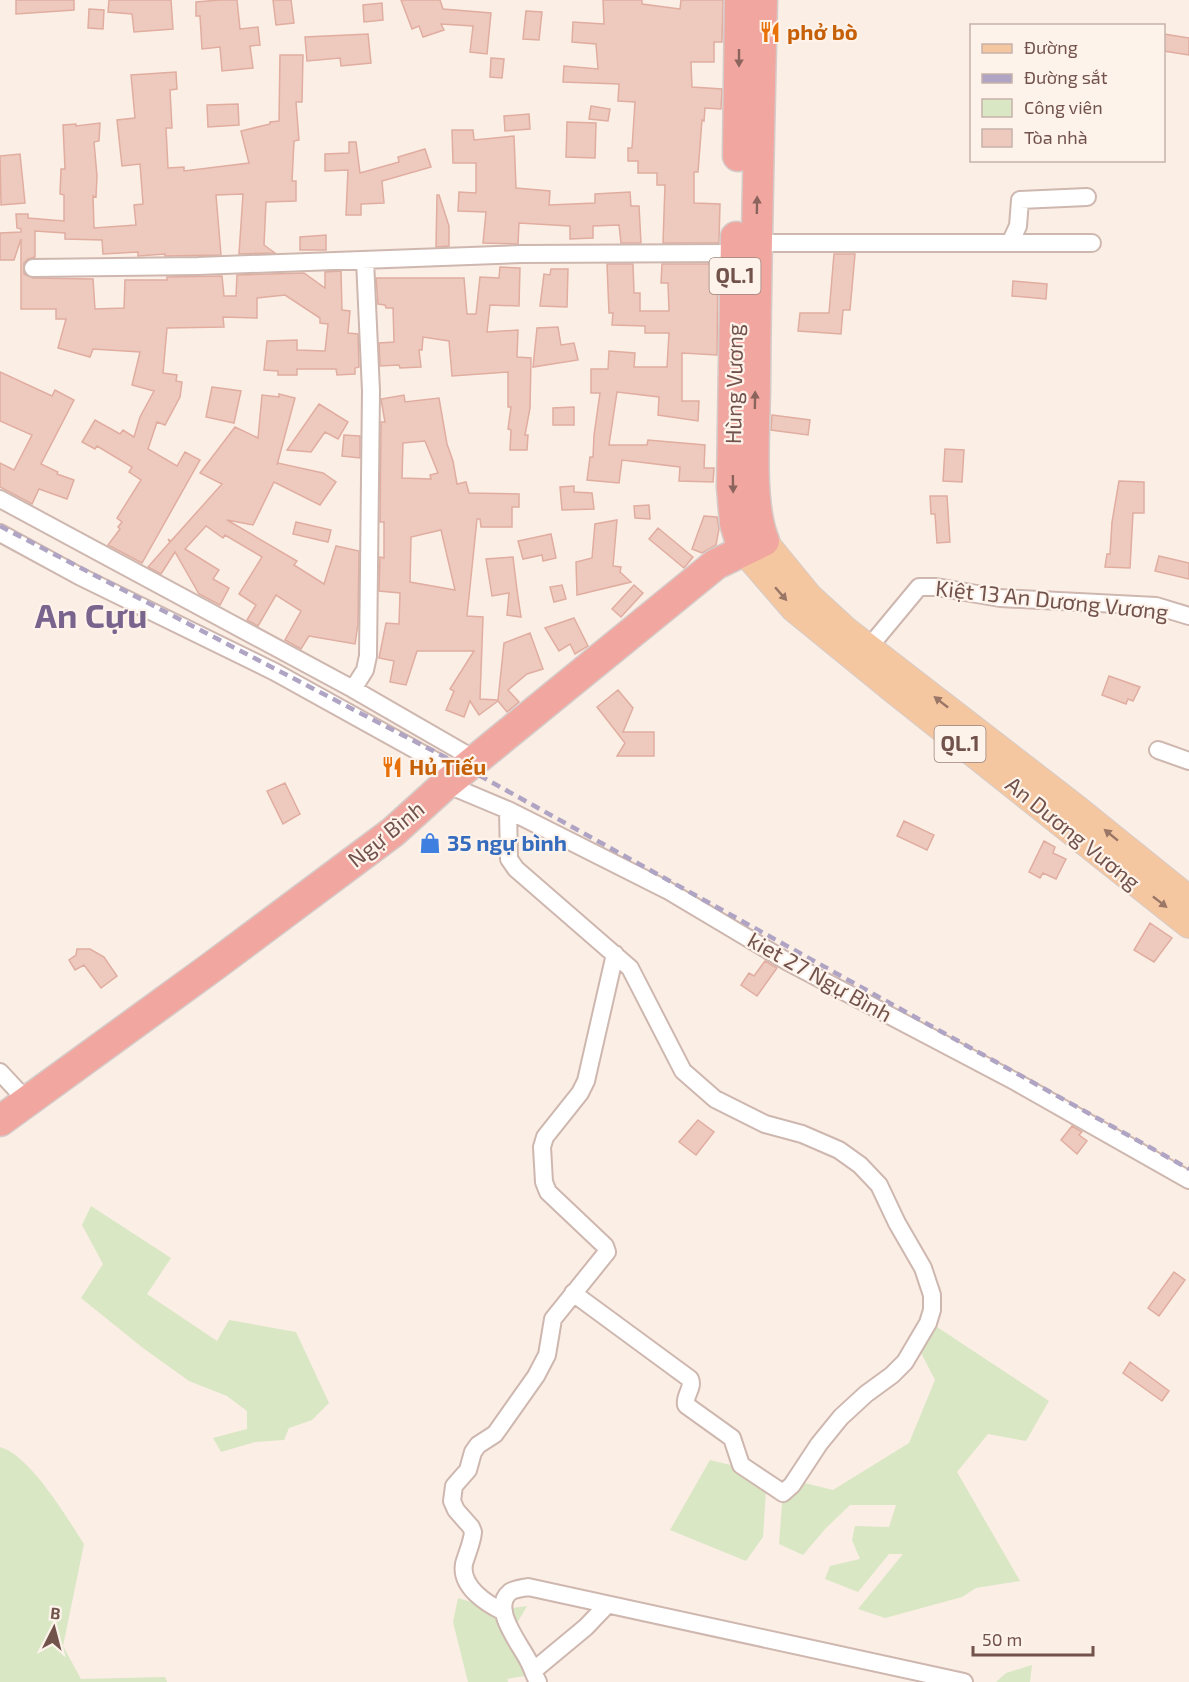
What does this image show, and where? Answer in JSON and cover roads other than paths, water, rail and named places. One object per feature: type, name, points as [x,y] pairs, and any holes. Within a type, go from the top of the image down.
[{"type":"highway","name":"Hùng Vương","points":[[740,0],[746,248]]},
{"type":"highway","name":"Hùng Vương","points":[[753,546],[735,523],[732,487],[762,0]]},
{"type":"highway","name":"Ngự Bình","points":[[0,1121],[393,832],[460,773],[716,564],[753,546]]},
{"type":"main road","name":"An Dương Vương","points":[[753,546],[846,630],[870,646],[1189,899]]},
{"type":"main road","name":"An Dương Vương","points":[[753,546],[794,609],[1189,925]]},
{"type":"street","points":[[1010,243],[1018,226],[1020,200],[1087,197]]},
{"type":"street","points":[[33,268],[198,266],[746,248],[1092,243]]},
{"type":"street","points":[[354,689],[368,656],[371,391],[365,260]]},
{"type":"street","points":[[0,499],[354,689],[460,773]]},
{"type":"street","points":[[0,533],[79,576],[275,672],[460,773]]},
{"type":"street","name":"Kiệt 13 An Dương Vương","points":[[870,646],[919,587],[936,587],[1000,598],[1156,606],[1189,616]]},
{"type":"street","points":[[1158,750],[1189,761]]},
{"type":"street","name":"kiet 27 Ngự Bình","points":[[460,773],[508,810],[666,890],[788,962],[1016,1082],[1189,1180]]},
{"type":"street","points":[[508,810],[508,859],[580,927],[630,968],[682,1071],[715,1099],[765,1124],[802,1134],[839,1150],[860,1165],[879,1185],[922,1268],[932,1295],[932,1310],[928,1323],[905,1362],[841,1417],[819,1444],[792,1485],[783,1493],[741,1465],[732,1438],[686,1405],[685,1401],[692,1385],[690,1378],[573,1293]]},
{"type":"street","points":[[504,1612],[486,1603],[465,1578],[464,1567],[473,1532],[456,1510],[453,1501],[454,1486],[468,1470],[473,1452],[478,1445],[495,1434],[536,1376],[547,1355],[552,1319],[607,1252],[605,1246],[548,1192],[544,1182],[542,1147],[552,1126],[580,1093],[586,1081],[615,954]]},
{"type":"street","points":[[0,1072],[27,1101]]},
{"type":"street","points":[[607,1605],[535,1677],[504,1612],[504,1599],[511,1591],[528,1587],[964,1682]]},
{"type":"railway","points":[[0,526],[466,768],[1189,1169]]},
{"type":"place","name":"phở bò","points":[[770,32]]},
{"type":"place","name":"Hủ Tiếu","points":[[392,767]]},
{"type":"place","name":"35 ngự bình","points":[[430,843]]},
{"type":"district","name":"An Cựu","points":[[91,616]]}]
